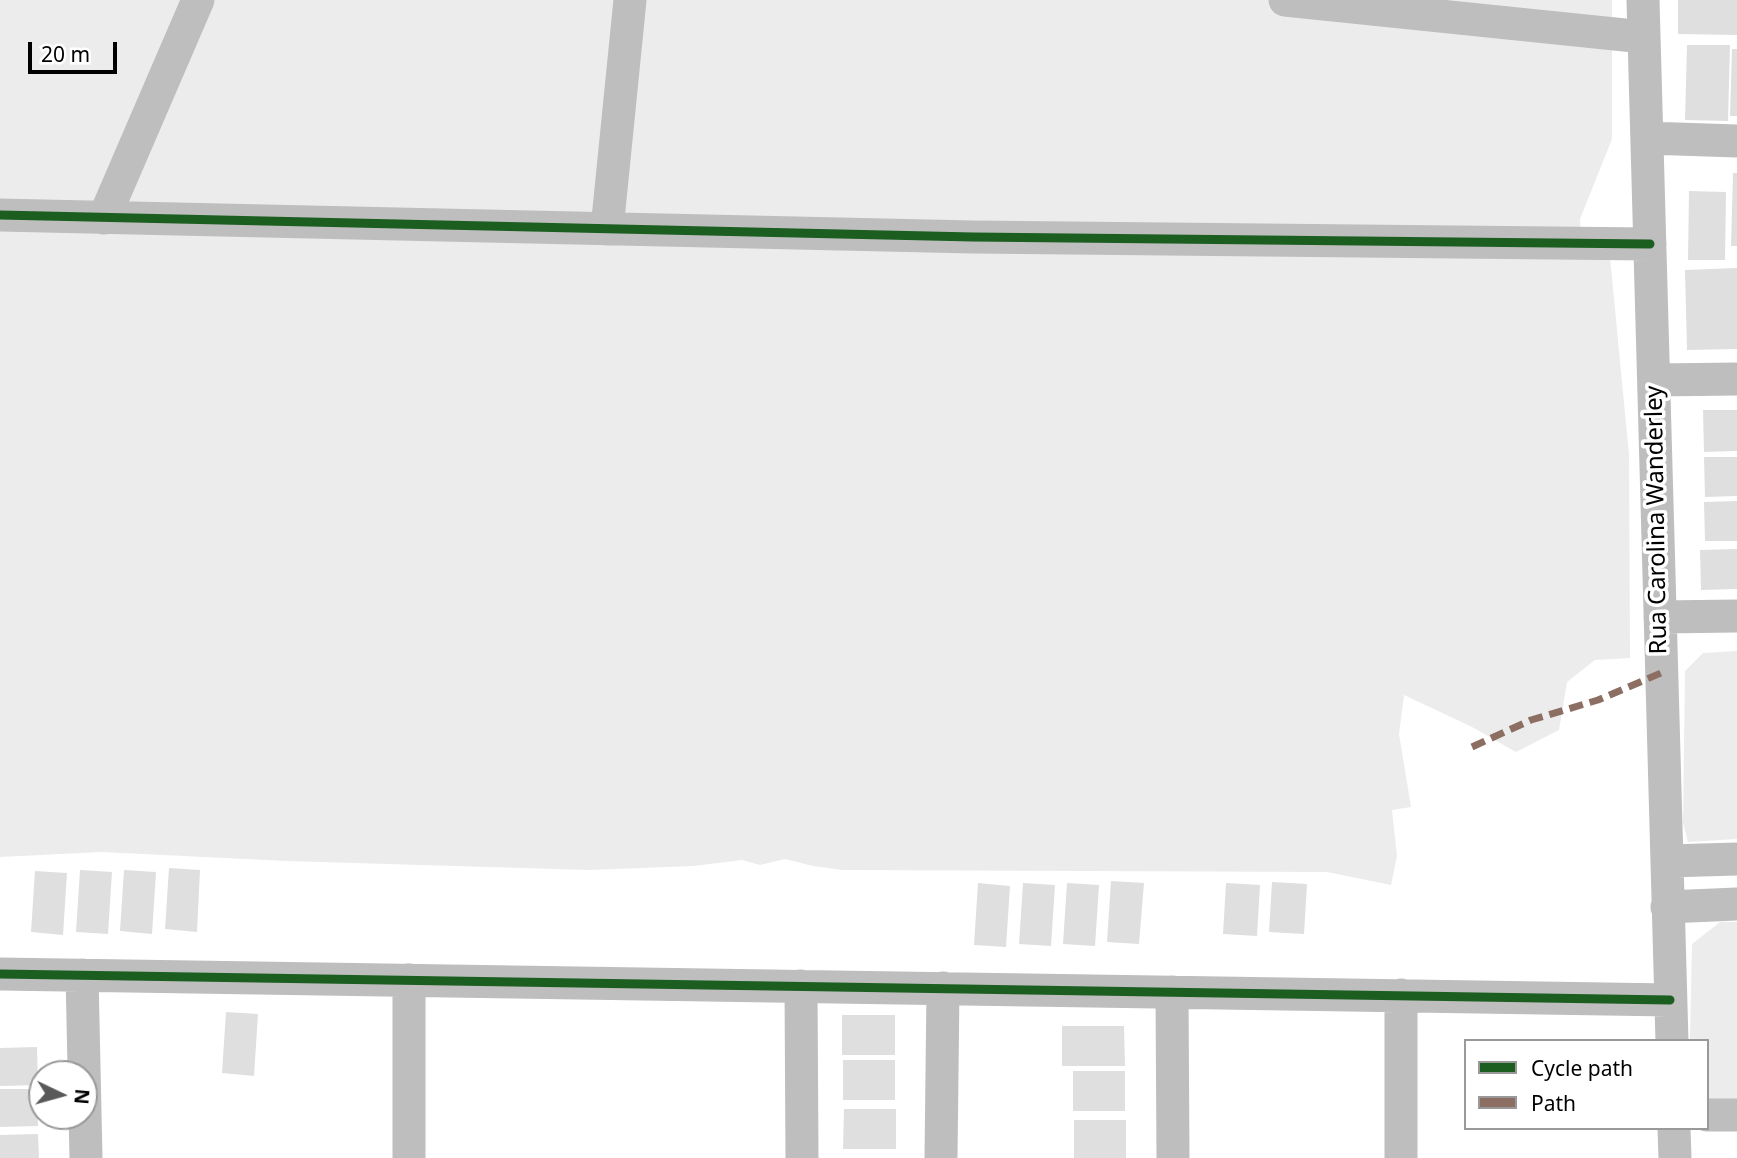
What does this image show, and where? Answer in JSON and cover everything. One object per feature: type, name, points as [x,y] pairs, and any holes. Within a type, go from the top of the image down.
[{"type":"street","points":[[104,218],[198,0]]},
{"type":"street","points":[[607,229],[630,0]]},
{"type":"street","points":[[1285,0],[1644,37]]},
{"type":"street","name":"Rua Carolina Wanderley","points":[[1643,0],[1672,1039]]},
{"type":"street","points":[[1647,138],[1737,141]]},
{"type":"street","points":[[0,215],[973,237],[1650,244]]},
{"type":"street","points":[[1655,380],[1737,379]]},
{"type":"street","points":[[1660,617],[1737,616]]},
{"type":"street","points":[[1668,861],[1737,859]]},
{"type":"street","points":[[1667,907],[1737,904]]},
{"type":"street","points":[[0,974],[1670,1000]]},
{"type":"street","points":[[82,975],[86,1158]]},
{"type":"street","points":[[408,980],[408,1158]]},
{"type":"street","points":[[801,986],[802,1158]]},
{"type":"street","points":[[941,1158],[943,988]]},
{"type":"street","points":[[1172,992],[1173,1158]]},
{"type":"street","points":[[1401,995],[1401,1158]]},
{"type":"street","points":[[1709,1115],[1737,1115]]},
{"type":"street","points":[[1674,1130],[1675,1158]]},
{"type":"shaded area","points":[[0,0],[1612,0],[1612,139],[1580,219],[1581,248],[1607,226],[1629,455],[1630,658],[1595,660],[1567,682],[1559,730],[1516,752],[1472,727],[1404,695],[1399,734],[1411,807],[1392,810],[1397,856],[1391,885],[1327,872],[842,870],[785,859],[760,865],[742,860],[694,866],[589,870],[286,861],[102,852],[0,857]]},
{"type":"shaded area","points":[[1737,651],[1737,839],[1688,842],[1683,823],[1685,671],[1703,653]]},
{"type":"shaded area","points":[[1720,922],[1737,922],[1737,1100],[1709,1101],[1709,1039],[1690,1039],[1692,944]]},
{"type":"building","points":[[1678,0],[1737,0],[1737,35],[1678,34]]},
{"type":"building","points":[[1687,45],[1730,45],[1728,121],[1685,120]]},
{"type":"building","points":[[1732,49],[1737,49],[1737,116],[1730,116]]},
{"type":"building","points":[[1733,173],[1737,173],[1737,246],[1731,246]]},
{"type":"building","points":[[1689,191],[1726,192],[1725,260],[1688,260]]},
{"type":"building","points":[[1737,268],[1737,349],[1687,350],[1685,270]]},
{"type":"building","points":[[1703,410],[1737,410],[1737,451],[1704,452]]},
{"type":"building","points":[[1704,457],[1737,457],[1737,496],[1705,497]]},
{"type":"building","points":[[1737,501],[1737,541],[1705,541],[1704,502]]},
{"type":"building","points":[[1737,549],[1737,589],[1701,590],[1700,550]]},
{"type":"building","points":[[169,868],[200,870],[197,932],[165,929]]},
{"type":"building","points":[[80,870],[112,872],[108,934],[76,932]]},
{"type":"building","points":[[124,870],[156,872],[152,934],[120,931]]},
{"type":"building","points":[[35,871],[67,873],[63,935],[31,932]]},
{"type":"building","points":[[1111,881],[1144,883],[1139,944],[1107,942]]},
{"type":"building","points":[[1272,882],[1307,884],[1304,934],[1269,932]]},
{"type":"building","points":[[978,883],[1010,886],[1006,947],[974,945]]},
{"type":"building","points":[[1023,883],[1055,885],[1051,946],[1019,944]]},
{"type":"building","points":[[1067,883],[1099,885],[1095,946],[1063,944]]},
{"type":"building","points":[[1226,883],[1260,885],[1257,936],[1223,934]]},
{"type":"building","points":[[226,1012],[258,1014],[254,1076],[222,1073]]},
{"type":"building","points":[[842,1015],[895,1015],[895,1055],[842,1055]]},
{"type":"building","points":[[1062,1026],[1124,1026],[1125,1066],[1062,1066]]},
{"type":"building","points":[[37,1047],[37,1060],[28,1060],[28,1085],[0,1086],[0,1048]]},
{"type":"building","points":[[843,1060],[895,1060],[895,1100],[843,1100]]},
{"type":"building","points":[[1073,1071],[1125,1071],[1125,1111],[1073,1111]]},
{"type":"building","points":[[0,1089],[28,1089],[28,1126],[0,1127]]},
{"type":"building","points":[[844,1109],[896,1109],[896,1149],[843,1149]]},
{"type":"building","points":[[1074,1120],[1126,1120],[1126,1158],[1074,1158]]},
{"type":"building","points":[[38,1134],[39,1158],[0,1158],[0,1135]]},
{"type":"marked path","points":[[1472,747],[1531,720],[1598,700],[1661,673]]},
{"type":"cycle path","points":[[0,215],[973,237],[1650,244]]},
{"type":"cycle path","points":[[0,974],[1670,1000]]}]
